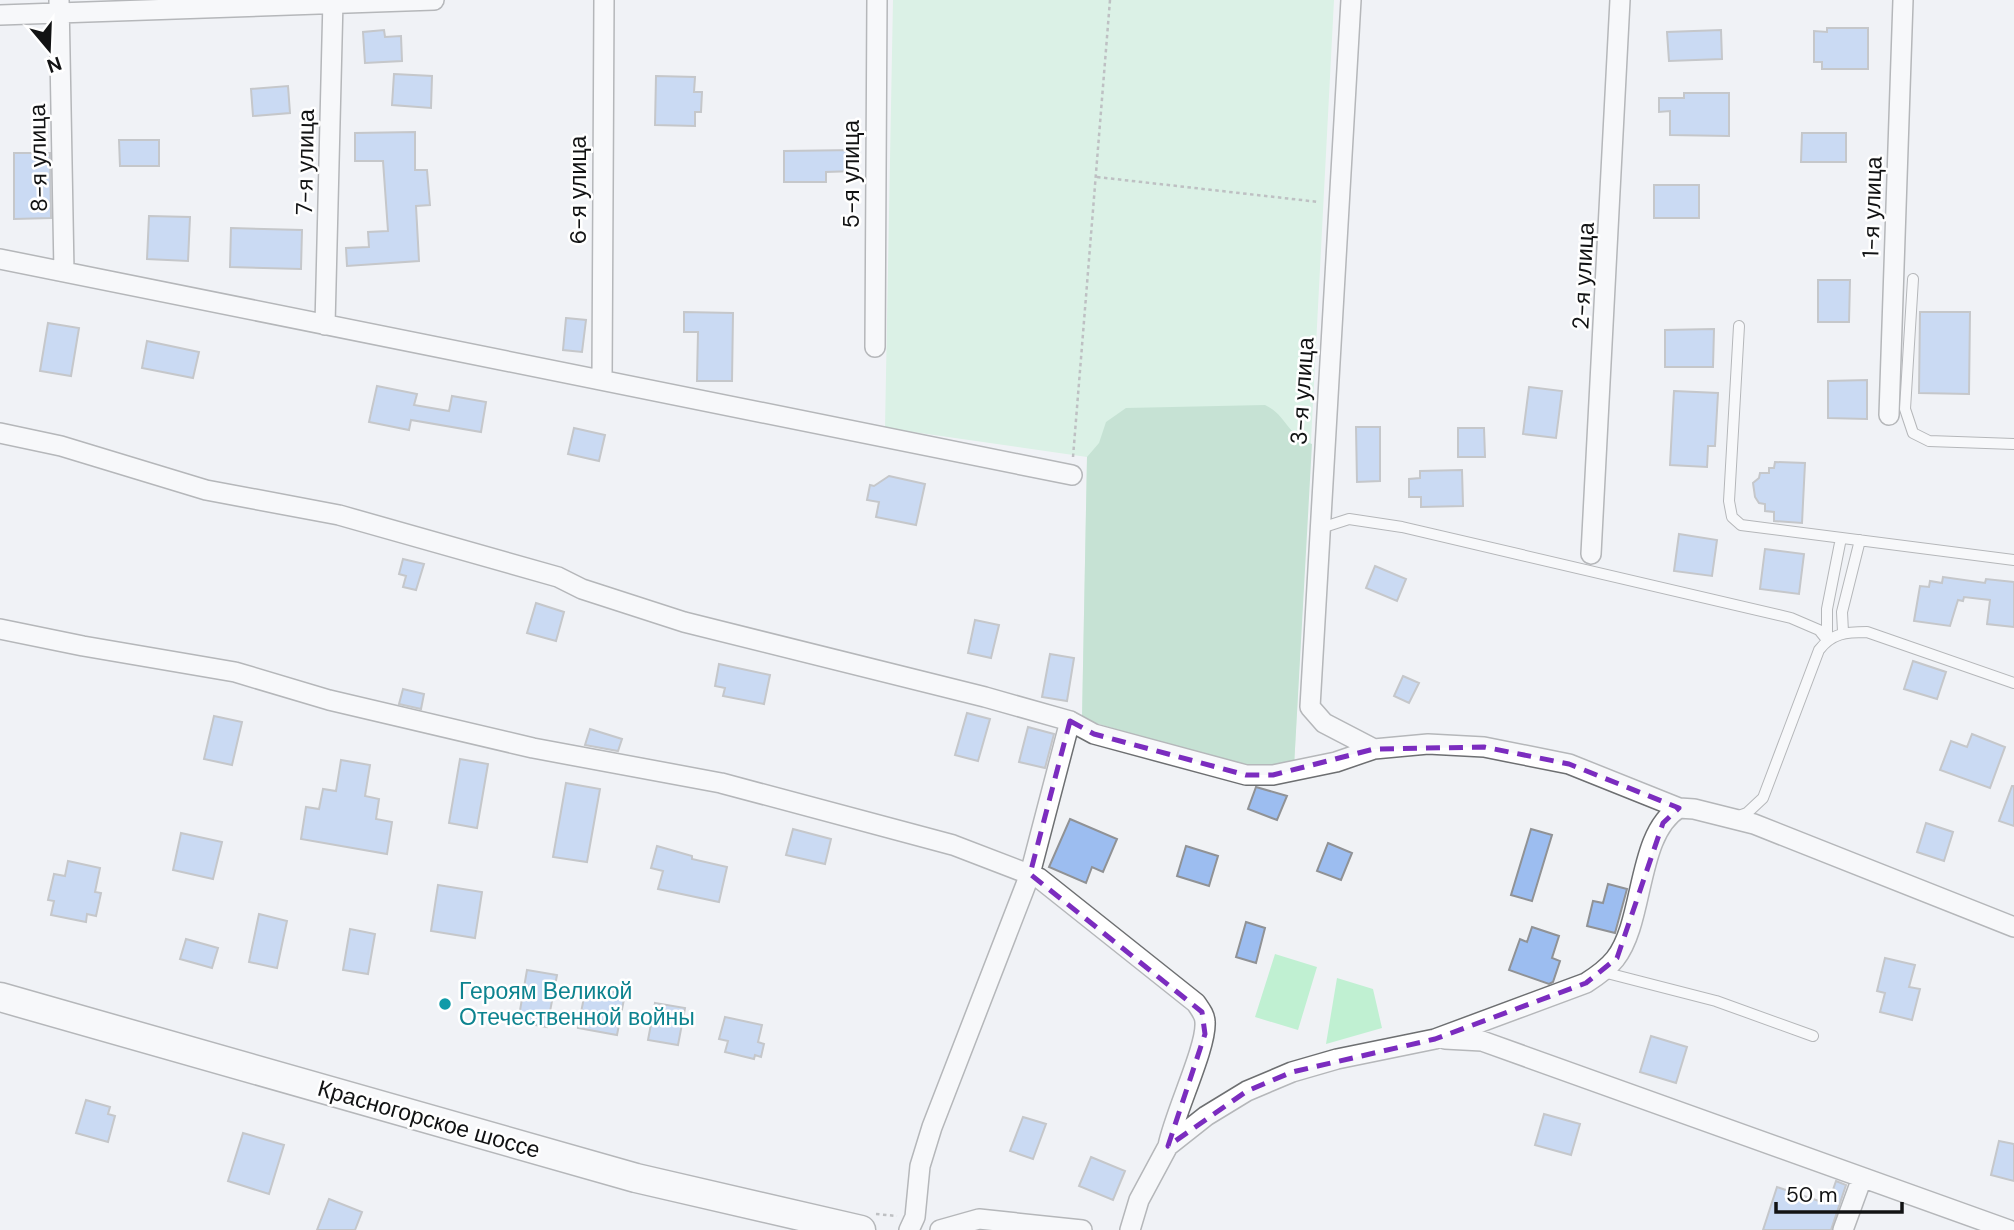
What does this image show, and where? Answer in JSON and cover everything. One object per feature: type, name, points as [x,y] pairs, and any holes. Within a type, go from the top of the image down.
[{"type":"street","points":[[0,15],[59,7],[434,0]]},
{"type":"street","name":"6-я улица","points":[[602,380],[604,0]]},
{"type":"street","name":"5-я улица","points":[[875,347],[877,0]]},
{"type":"street","name":"3-я улица","points":[[1351,0],[1318,530],[1310,708],[1324,723],[1374,749]]},
{"type":"street","name":"2-я улица","points":[[1591,554],[1620,0]]},
{"type":"street","name":"1-я улица","points":[[1889,415],[1903,0]]},
{"type":"street","name":"7-я улица","points":[[325,325],[333,2]]},
{"type":"street","name":"8-я улица","points":[[59,7],[64,272]]},
{"type":"street","points":[[0,259],[1072,475]]},
{"type":"street","points":[[0,433],[61,446],[206,489],[339,515],[558,577],[582,589],[684,622],[817,653],[1070,721],[1094,734],[1246,775],[1273,775],[1336,762],[1374,749],[1428,744],[1484,747],[1569,764],[1679,808],[1754,824],[2014,927]]},
{"type":"street","points":[[0,629],[235,672],[329,699],[533,748],[721,783],[953,845],[1039,877],[1188,996],[1202,1012],[1205,1034],[1171,1126],[1168,1146],[1139,1200],[1130,1230]]},
{"type":"street","points":[[909,1230],[915,1217],[920,1166],[932,1127],[1030,874],[1070,721]]},
{"type":"street","points":[[1168,1146],[1206,1116],[1247,1091],[1292,1072],[1337,1059],[1436,1039],[1586,983],[1603,972],[1617,958],[1627,937],[1648,861],[1663,823],[1679,808]]},
{"type":"street","name":"Красногорское шоссе","points":[[0,997],[636,1178],[861,1230]]},
{"type":"street","points":[[1436,1039],[1482,1041],[2009,1230]]},
{"type":"street","points":[[1843,1230],[1862,1178]]},
{"type":"street","points":[[940,1230],[979,1219],[1082,1230]]},
{"type":"lane","points":[[1913,279],[1905,409],[1913,433],[1929,441],[2014,444]]},
{"type":"lane","points":[[1739,326],[1729,501],[1732,517],[1741,525],[2014,560]]},
{"type":"lane","points":[[1318,530],[1349,519],[1402,527],[1791,618],[1819,630],[1827,640]]},
{"type":"lane","points":[[1827,640],[1827,608],[1841,538]]},
{"type":"lane","points":[[1843,632],[1842,612],[1860,540]]},
{"type":"lane","points":[[1732,818],[1747,813],[1763,798],[1818,650],[1827,640],[1843,632],[1867,632],[2014,683]]},
{"type":"lane","points":[[1603,972],[1716,1001],[1813,1036]]},
{"type":"path","points":[[1072,475],[1110,0]]},
{"type":"path","points":[[1097,177],[1319,202]]},
{"type":"highlighted area","points":[[1070,721],[1094,734],[1246,775],[1273,775],[1374,749],[1484,747],[1569,764],[1679,808],[1663,823],[1617,958],[1586,983],[1435,1039],[1292,1072],[1247,1091],[1168,1146],[1205,1034],[1202,1012],[1030,874]]},
{"type":"green space","points":[[893,0],[1334,0],[1294,767],[1082,719],[1087,457],[885,428]]},
{"type":"green space","points":[[1265,405],[1278,414],[1297,436],[1312,444],[1294,767],[1230,763],[1082,719],[1087,457],[1099,443],[1106,422],[1126,408]]},
{"type":"green space","points":[[1275,954],[1317,967],[1298,1030],[1255,1017]]},
{"type":"green space","points":[[1337,978],[1373,989],[1382,1028],[1326,1044]]},
{"type":"building","points":[[1827,28],[1868,28],[1868,69],[1822,69],[1822,62],[1814,62],[1814,31],[1827,32]]},
{"type":"building","points":[[384,30],[385,37],[401,36],[402,61],[365,63],[363,32]]},
{"type":"building","points":[[1721,30],[1722,59],[1669,61],[1667,32]]},
{"type":"building","points":[[394,74],[432,76],[431,108],[392,105]]},
{"type":"building","points":[[656,76],[695,77],[694,92],[702,92],[701,112],[695,112],[695,126],[655,125]]},
{"type":"building","points":[[288,86],[290,113],[253,116],[251,89]]},
{"type":"building","points":[[1684,93],[1729,93],[1729,136],[1670,135],[1670,111],[1659,112],[1659,98],[1684,98]]},
{"type":"building","points":[[415,132],[415,170],[427,170],[430,205],[416,206],[419,261],[347,266],[346,248],[369,247],[368,232],[388,231],[383,161],[355,161],[355,133]]},
{"type":"building","points":[[1802,133],[1846,133],[1846,162],[1801,162]]},
{"type":"building","points":[[119,140],[159,140],[159,166],[120,166]]},
{"type":"building","points":[[854,150],[854,171],[826,172],[826,182],[784,182],[784,151]]},
{"type":"building","points":[[14,153],[50,153],[51,218],[14,219]]},
{"type":"building","points":[[1654,185],[1699,185],[1699,218],[1654,218]]},
{"type":"building","points":[[149,216],[190,217],[188,261],[147,259]]},
{"type":"building","points":[[231,228],[302,230],[301,269],[230,267]]},
{"type":"building","points":[[1818,280],[1850,280],[1849,322],[1818,322]]},
{"type":"building","points":[[684,312],[733,313],[732,381],[697,381],[698,332],[684,332]]},
{"type":"building","points":[[1920,312],[1970,312],[1969,394],[1919,393]]},
{"type":"building","points":[[566,318],[586,320],[582,352],[563,350]]},
{"type":"building","points":[[48,323],[79,328],[71,376],[40,371]]},
{"type":"building","points":[[1714,329],[1713,367],[1665,367],[1665,330]]},
{"type":"building","points":[[147,341],[199,352],[193,378],[142,368]]},
{"type":"building","points":[[1867,380],[1867,419],[1828,418],[1828,381]]},
{"type":"building","points":[[377,386],[417,394],[414,405],[449,411],[452,396],[486,402],[481,432],[411,420],[409,430],[369,422]]},
{"type":"building","points":[[1529,387],[1562,391],[1556,438],[1523,434]]},
{"type":"building","points":[[1674,391],[1718,393],[1715,446],[1708,446],[1707,467],[1670,465]]},
{"type":"building","points":[[1356,427],[1380,427],[1380,481],[1357,482]]},
{"type":"building","points":[[574,428],[605,435],[599,461],[568,454]]},
{"type":"building","points":[[1458,428],[1484,428],[1485,457],[1458,457]]},
{"type":"building","points":[[1775,462],[1805,463],[1802,523],[1774,521],[1774,512],[1765,511],[1765,504],[1759,503],[1755,497],[1753,483],[1760,473],[1769,473],[1769,468],[1774,468]]},
{"type":"building","points":[[1462,470],[1463,506],[1421,507],[1421,497],[1409,497],[1409,479],[1420,478],[1420,471]]},
{"type":"building","points":[[889,476],[925,484],[916,525],[876,517],[879,502],[867,500],[870,485],[874,486]]},
{"type":"building","points":[[1679,534],[1717,540],[1712,576],[1674,571]]},
{"type":"building","points":[[1765,549],[1804,554],[1799,594],[1760,589]]},
{"type":"building","points":[[403,559],[424,564],[416,590],[403,587],[406,576],[399,574]]},
{"type":"building","points":[[1375,566],[1406,579],[1397,601],[1366,588]]},
{"type":"building","points":[[1943,577],[1985,583],[1986,579],[2014,582],[2014,627],[1987,624],[1990,600],[1964,597],[1963,601],[1958,600],[1950,626],[1914,621],[1920,586],[1929,587],[1930,581],[1942,583]]},
{"type":"building","points":[[536,603],[564,612],[556,641],[527,633]]},
{"type":"building","points":[[975,620],[999,625],[991,658],[968,653]]},
{"type":"building","points":[[1050,654],[1074,658],[1067,701],[1042,697]]},
{"type":"building","points":[[1913,661],[1946,672],[1937,699],[1904,689]]},
{"type":"building","points":[[719,664],[770,675],[764,704],[723,696],[725,688],[715,686]]},
{"type":"building","points":[[1403,676],[1419,683],[1409,703],[1394,696]]},
{"type":"building","points":[[403,689],[424,694],[421,709],[399,704]]},
{"type":"building","points":[[967,713],[990,719],[978,761],[955,755]]},
{"type":"building","points":[[214,716],[242,722],[232,765],[204,759]]},
{"type":"building","points":[[1028,727],[1054,734],[1045,768],[1019,762]]},
{"type":"building","points":[[590,729],[622,739],[618,751],[585,745]]},
{"type":"building","points":[[1972,734],[2005,747],[1990,788],[1940,770],[1951,741],[1967,747]]},
{"type":"building","points":[[460,759],[488,764],[477,828],[449,823]]},
{"type":"building","points":[[341,760],[370,765],[365,796],[379,799],[376,819],[392,822],[387,854],[301,839],[306,807],[319,809],[323,789],[336,791]]},
{"type":"building","points":[[566,783],[600,789],[587,862],[553,857]]},
{"type":"building","points":[[2014,786],[2014,826],[1999,821]]},
{"type":"building","points":[[1256,787],[1287,796],[1277,820],[1248,809]]},
{"type":"building","points":[[1070,819],[1117,839],[1103,872],[1092,867],[1086,883],[1049,867]]},
{"type":"building","points":[[1926,823],[1953,832],[1944,861],[1917,852]]},
{"type":"building","points":[[793,829],[831,839],[825,864],[786,855]]},
{"type":"building","points":[[1531,829],[1552,835],[1532,901],[1511,895]]},
{"type":"building","points":[[181,833],[222,842],[213,879],[173,870]]},
{"type":"building","points":[[1328,843],[1352,853],[1341,880],[1317,871]]},
{"type":"building","points":[[657,846],[692,856],[692,859],[727,867],[719,902],[658,889],[663,871],[651,868]]},
{"type":"building","points":[[1186,846],[1218,856],[1209,886],[1177,876]]},
{"type":"building","points":[[68,861],[100,868],[95,892],[101,893],[96,916],[87,914],[86,922],[51,915],[54,901],[48,900],[54,874],[65,876]]},
{"type":"building","points":[[1608,884],[1627,889],[1615,933],[1587,926],[1593,901],[1603,903]]},
{"type":"building","points":[[438,885],[482,892],[475,938],[431,931]]},
{"type":"building","points":[[259,914],[287,921],[277,968],[249,962]]},
{"type":"building","points":[[1246,922],[1265,928],[1256,963],[1236,957]]},
{"type":"building","points":[[1532,927],[1559,936],[1552,958],[1560,961],[1553,982],[1549,984],[1509,970],[1520,939],[1527,942]]},
{"type":"building","points":[[350,929],[375,934],[368,974],[343,970]]},
{"type":"building","points":[[186,939],[218,948],[212,968],[180,959]]},
{"type":"building","points":[[1885,958],[1915,965],[1909,987],[1920,989],[1912,1020],[1880,1012],[1885,993],[1877,991]]},
{"type":"building","points":[[527,970],[557,975],[547,1027],[518,1022]]},
{"type":"building","points":[[586,987],[625,994],[617,1035],[578,1028]]},
{"type":"building","points":[[655,1003],[685,1008],[678,1045],[648,1040]]},
{"type":"building","points":[[725,1017],[762,1025],[758,1042],[764,1044],[761,1057],[755,1055],[754,1059],[725,1052],[728,1041],[719,1039]]},
{"type":"building","points":[[1651,1036],[1687,1047],[1676,1083],[1640,1072]]},
{"type":"building","points":[[86,1100],[110,1107],[108,1114],[115,1116],[108,1142],[76,1133]]},
{"type":"building","points":[[1544,1114],[1580,1124],[1571,1155],[1535,1145]]},
{"type":"building","points":[[1023,1117],[1046,1124],[1033,1159],[1010,1151]]},
{"type":"building","points":[[243,1133],[284,1145],[269,1194],[228,1181]]},
{"type":"building","points":[[1999,1141],[2014,1144],[2014,1181],[1991,1175]]},
{"type":"building","points":[[1091,1157],[1125,1171],[1113,1200],[1079,1186]]},
{"type":"building","points":[[1836,1181],[1846,1185],[1831,1230],[1763,1230],[1777,1187],[1828,1204]]},
{"type":"building","points":[[329,1199],[362,1212],[355,1230],[317,1230]]},
{"type":"place","name":"Героям Великой Отечественной войны","points":[[445,1004]]}]
